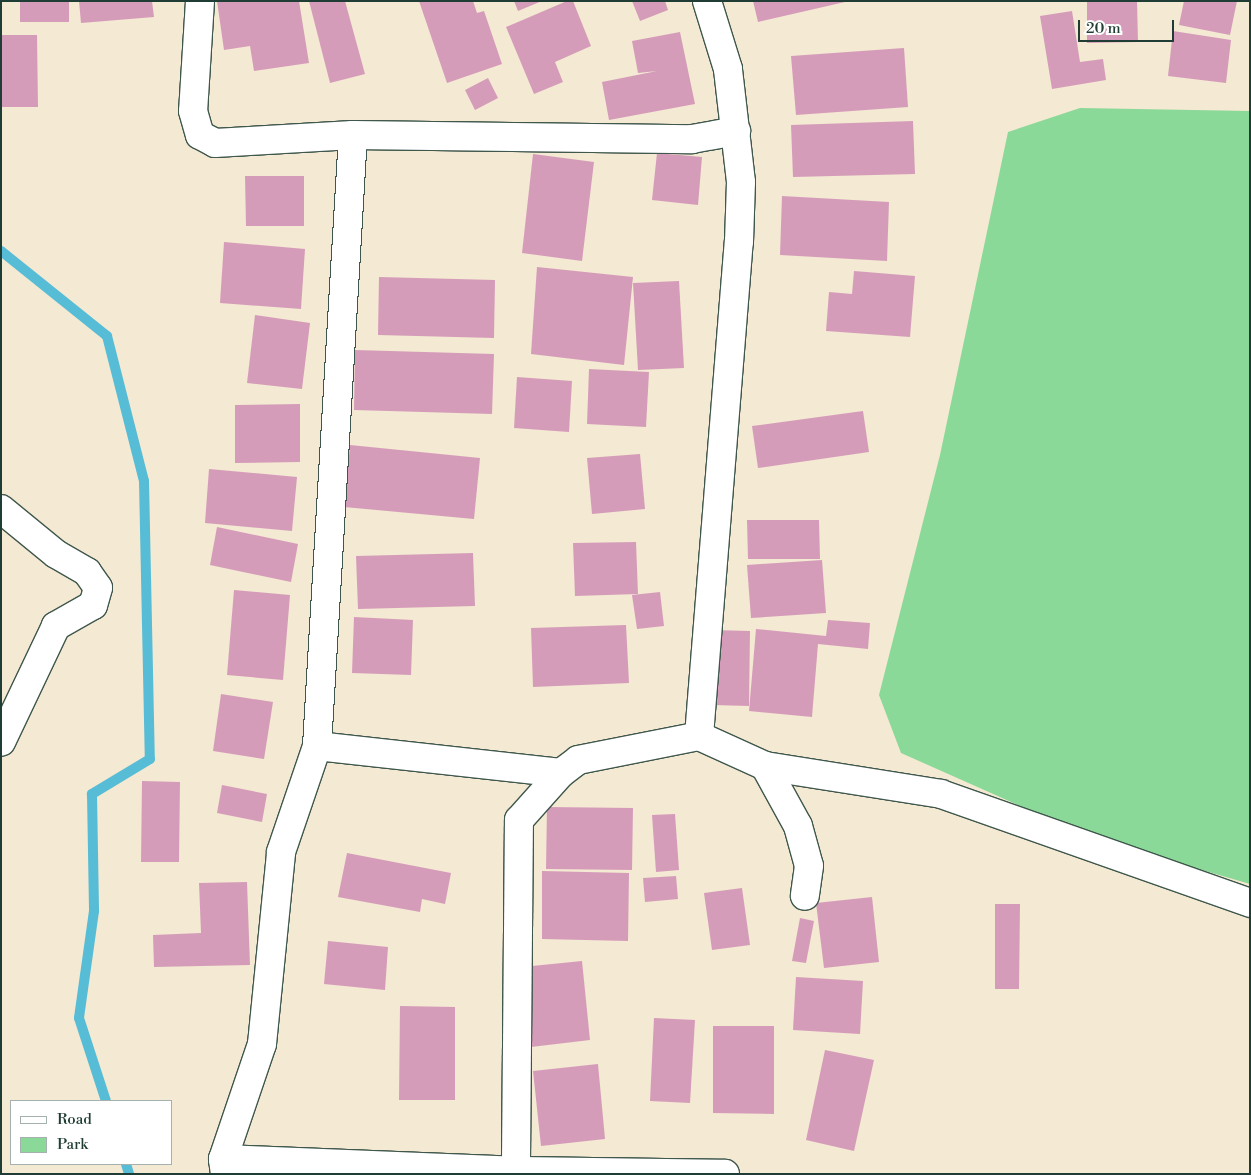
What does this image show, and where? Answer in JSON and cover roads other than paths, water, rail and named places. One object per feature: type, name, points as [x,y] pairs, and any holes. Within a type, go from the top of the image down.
[{"type":"street","points":[[200,1],[193,111],[200,136],[215,143],[352,136],[692,139],[736,131]]},
{"type":"street","points":[[699,736],[739,242],[742,182],[728,69],[707,1]]},
{"type":"street","points":[[352,136],[317,746],[281,852],[262,1044],[224,1167],[725,1174]]},
{"type":"street","points":[[1,509],[56,554],[87,572],[98,588],[93,605],[56,626],[1,742]]},
{"type":"street","points":[[521,1172],[516,1160],[519,820],[561,773],[578,760],[699,736],[765,766],[940,794],[1250,903]]},
{"type":"street","points":[[317,746],[561,773]]},
{"type":"street","points":[[765,766],[798,826],[809,866],[805,896]]},
{"type":"waterway","points":[[1,251],[107,336],[144,481],[150,759],[92,794],[94,911],[79,1018],[106,1100]]},
{"type":"waterway","points":[[126,1165],[129,1174]]}]
